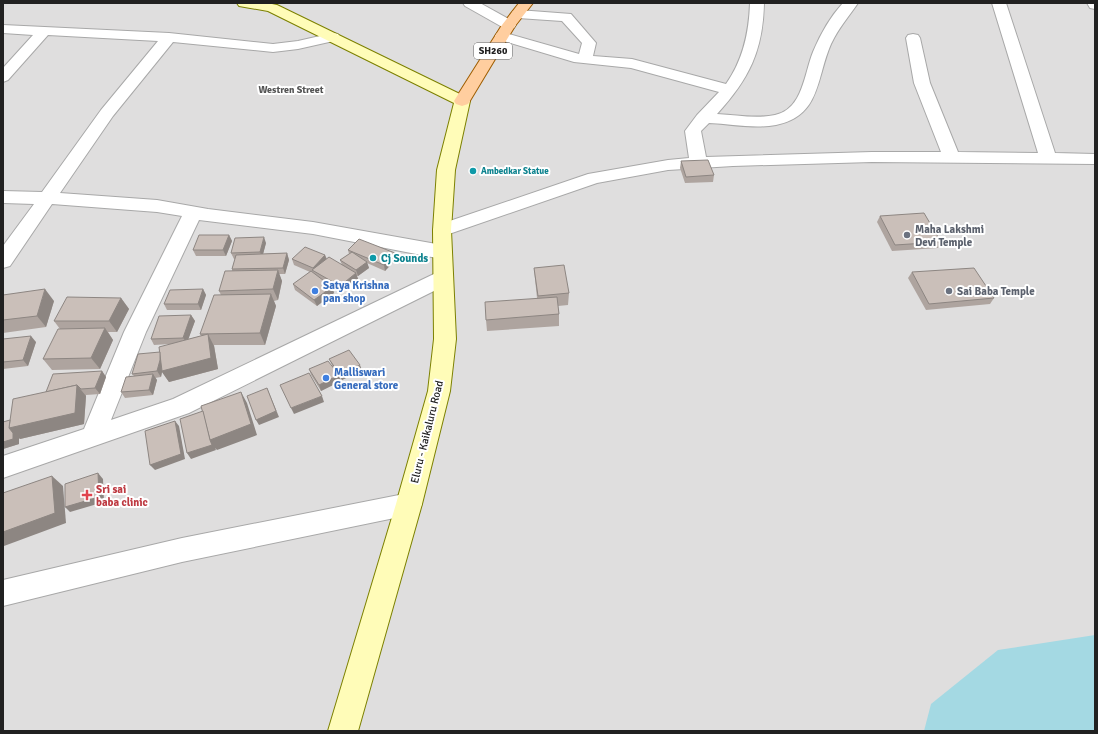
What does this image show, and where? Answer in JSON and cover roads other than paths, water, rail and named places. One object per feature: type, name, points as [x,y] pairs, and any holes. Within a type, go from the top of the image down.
[{"type":"main road","points":[[244,3],[272,8],[462,101]]},
{"type":"main road","name":"SH260","points":[[462,101],[514,20]]},
{"type":"main road","name":"Eluru - Kaikaluru Road","points":[[343,731],[409,504],[439,391],[445,339],[442,241],[446,170],[462,101]]},
{"type":"street","points":[[470,3],[514,20],[574,58],[632,64],[729,90]]},
{"type":"street","points":[[698,163],[693,131],[729,90],[746,63],[754,41],[757,23],[757,3]]},
{"type":"street","points":[[703,118],[758,121],[782,118],[799,108],[809,93],[817,60],[828,36],[846,8],[851,3]]},
{"type":"street","points":[[999,3],[1048,158]]},
{"type":"street","points":[[514,20],[566,17],[589,43],[585,59]]},
{"type":"street","points":[[3,29],[169,37],[273,48],[298,45],[333,37]]},
{"type":"street","points":[[3,77],[44,31]]},
{"type":"street","points":[[3,260],[107,113],[169,37]]},
{"type":"street","points":[[913,38],[922,84],[952,158]]},
{"type":"street","points":[[3,197],[47,198],[157,206],[193,213],[313,228],[442,241],[530,199],[594,178],[668,165],[872,157],[1095,159]]},
{"type":"street","points":[[93,437],[135,332],[193,213]]},
{"type":"street","points":[[3,467],[181,406],[443,278]]},
{"type":"street","points":[[3,593],[182,550],[409,504]]},
{"type":"water","points":[[1095,635],[1095,731],[924,731],[931,704],[998,650]]},
{"type":"place","name":"Ambedkar Statue","points":[[473,171]]},
{"type":"place","name":"Maha Lakshmi Devi Temple","points":[[907,235]]},
{"type":"place","name":"Cj Sounds","points":[[373,258]]},
{"type":"place","name":"Satya Krishna pan shop","points":[[315,291]]},
{"type":"place","name":"Sai Baba Temple","points":[[949,291]]},
{"type":"place","name":"Malliswari General store","points":[[326,378]]},
{"type":"place","name":"Sri sai baba clinic","points":[[87,495]]},
{"type":"district","name":"Westren Street","points":[[291,90]]}]
